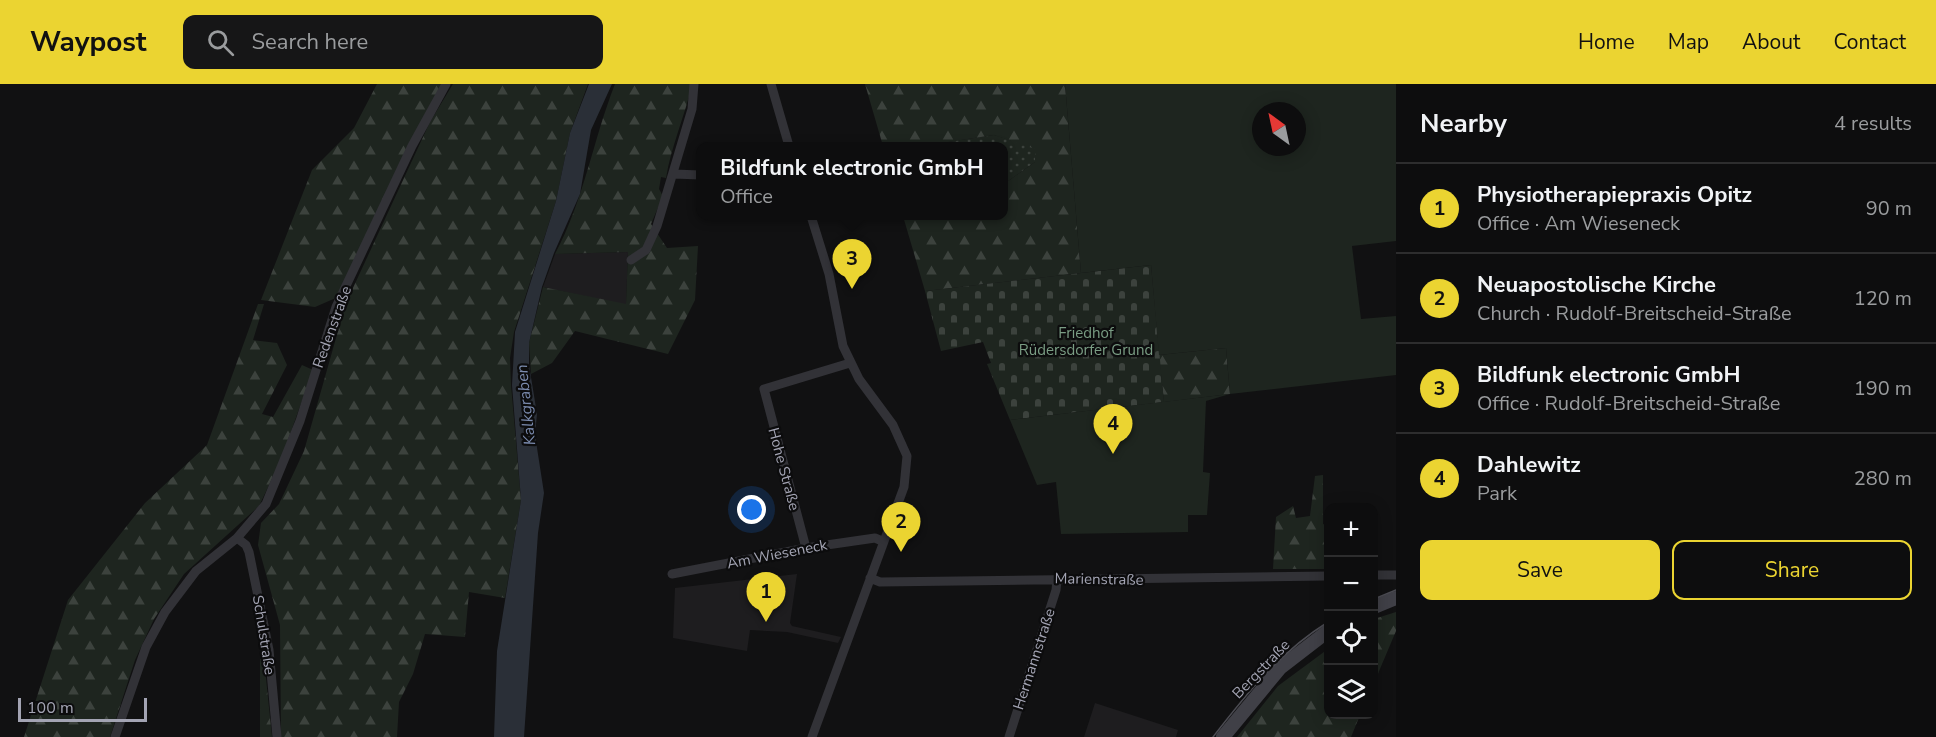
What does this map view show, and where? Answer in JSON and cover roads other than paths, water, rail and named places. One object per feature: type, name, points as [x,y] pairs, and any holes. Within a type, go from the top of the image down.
[{"type":"street","name":"Redenstraße","points":[[115,737],[146,647],[165,612],[205,562],[237,538],[258,515],[278,481],[300,421],[336,307],[412,146],[446,84]]},
{"type":"street","points":[[631,260],[646,250],[674,174],[692,109],[694,84]]},
{"type":"street","points":[[771,84],[788,142]]},
{"type":"street","points":[[674,174],[696,175]]},
{"type":"street","points":[[812,220],[823,250],[843,346],[850,363],[893,425],[907,456],[904,487],[882,541],[812,737]]},
{"type":"street","name":"Hohe Straße","points":[[806,548],[764,389],[850,363]]},
{"type":"street","name":"Schulstraße","points":[[237,538],[246,545],[249,552],[269,650],[277,737]]},
{"type":"street","name":"Am Wieseneck","points":[[672,574],[806,548],[875,538],[882,541]]},
{"type":"street","points":[[1378,575],[1396,575]]},
{"type":"street","name":"Marienstraße","points":[[870,578],[880,582],[1324,576]]},
{"type":"street","name":"Hermannstraße","points":[[1009,737],[1056,590],[1056,580]]},
{"type":"street","points":[[1378,605],[1396,598]]},
{"type":"street","name":"Bergstraße","points":[[1224,737],[1280,668],[1324,635]]},
{"type":"water","name":"Kalkgraben","points":[[589,84],[612,84],[591,130],[580,194],[542,287],[529,343],[529,365],[537,414],[535,435],[544,493],[538,533],[524,737],[494,737],[497,651],[521,500],[512,385],[515,332],[556,201],[570,133]]},
{"type":"tram line","points":[[1378,597],[1396,590]]},
{"type":"tram line","points":[[1213,737],[1265,674],[1295,646],[1324,625]]},
{"type":"place","name":"Bildfunk electronic GmbH","points":[[852,289]]},
{"type":"place","name":"Dahlewitz","points":[[1113,454]]},
{"type":"place","name":"Neuapostolische Kirche","points":[[901,552]]},
{"type":"place","name":"Physiotherapiepraxis Opitz","points":[[766,622]]},
{"type":"park label","name":"Friedhof Rüdersdorfer Grund","points":[[1086,342]]}]
